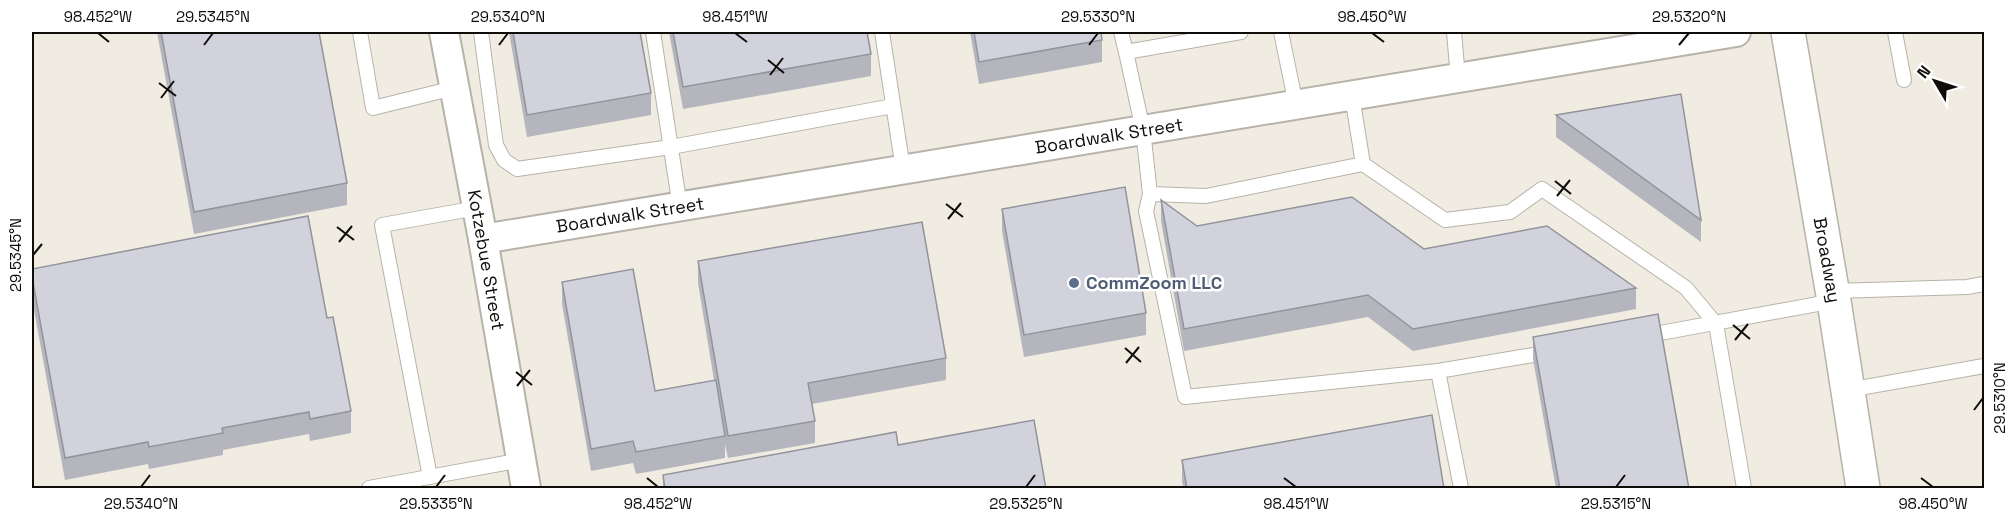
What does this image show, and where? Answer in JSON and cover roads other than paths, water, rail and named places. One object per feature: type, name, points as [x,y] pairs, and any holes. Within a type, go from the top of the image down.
[{"type":"main road","name":"Broadway","points":[[1788,32],[1863,489]]},
{"type":"street","name":"Kotzebue Street","points":[[444,32],[483,239],[526,489]]},
{"type":"street","name":"Boardwalk Street","points":[[483,239],[1736,32]]},
{"type":"lane","points":[[360,32],[373,108],[454,88]]},
{"type":"lane","points":[[481,32],[496,145],[504,160],[517,169],[671,147],[893,106]]},
{"type":"lane","points":[[653,32],[680,207]]},
{"type":"lane","points":[[882,32],[903,170]]},
{"type":"lane","points":[[1121,32],[1143,130],[1150,194],[1146,211],[1185,397],[1438,371],[1565,349]]},
{"type":"lane","points":[[1125,52],[1241,32]]},
{"type":"lane","points":[[1281,32],[1296,105]]},
{"type":"lane","points":[[1454,32],[1458,78]]},
{"type":"lane","points":[[1895,32],[1904,80]]},
{"type":"lane","points":[[1352,96],[1363,164]]},
{"type":"lane","points":[[1150,194],[1206,196],[1363,164],[1445,220],[1510,212],[1542,189],[1686,288],[1716,324],[1744,489]]},
{"type":"lane","points":[[430,477],[382,225],[477,208]]},
{"type":"lane","points":[[1635,338],[1716,324],[1833,296],[1984,284]]},
{"type":"lane","points":[[1848,390],[1984,366]]},
{"type":"lane","points":[[1438,371],[1461,489]]},
{"type":"lane","points":[[369,489],[521,460]]},
{"type":"place","name":"CommZoom LLC","points":[[1074,283]]}]
